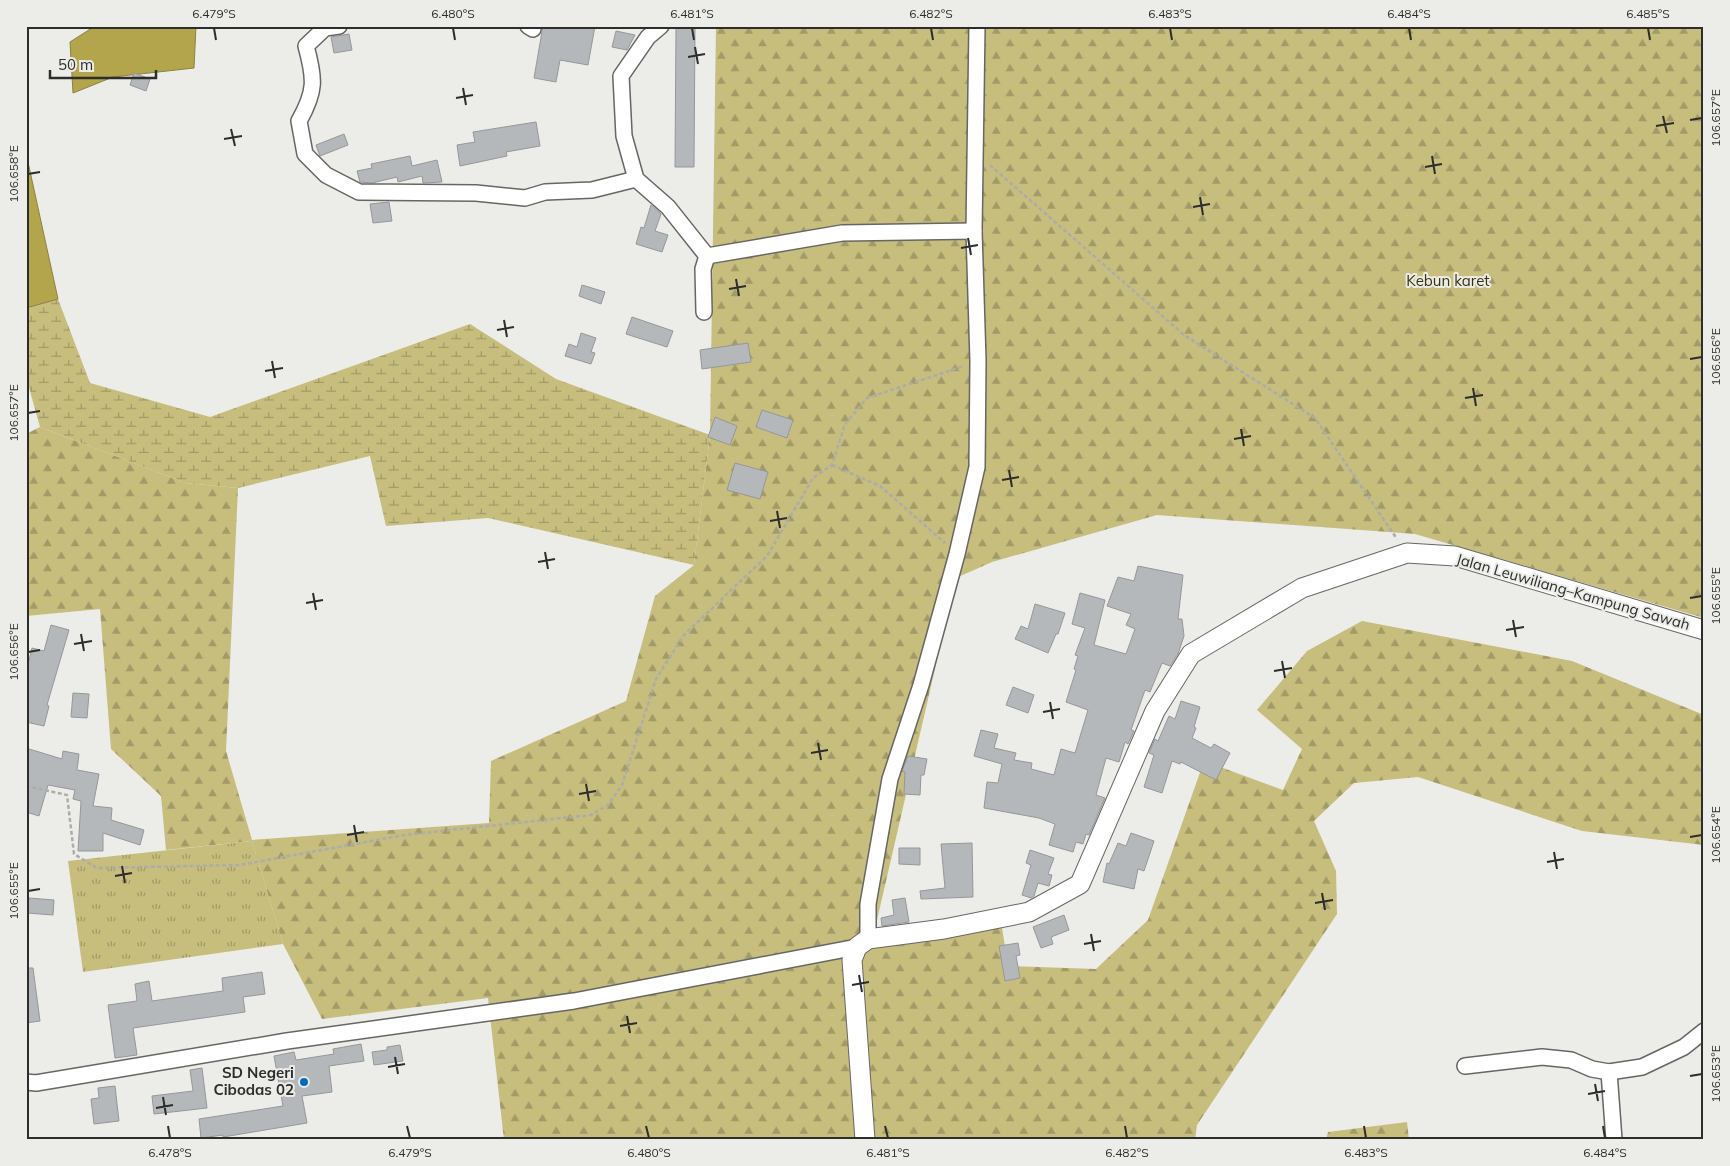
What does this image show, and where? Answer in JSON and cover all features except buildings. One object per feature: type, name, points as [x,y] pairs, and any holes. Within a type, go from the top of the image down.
[{"type":"main road","name":"Jalan Leuwiliang–Kampung Sawah","points":[[862,943],[1029,912],[1080,884],[1155,711],[1191,654],[1302,588],[1407,553],[1455,556],[1704,630]]},
{"type":"main road","points":[[862,943],[852,960],[865,1140]]},
{"type":"street","points":[[339,26],[325,28],[306,46],[312,68],[311,99],[299,121],[305,154],[326,175],[359,192],[476,193],[526,198],[545,192],[592,190],[636,179]]},
{"type":"street","points":[[661,26],[648,37],[622,76],[624,136],[636,179],[668,207],[707,256]]},
{"type":"street","points":[[26,1082],[36,1083],[287,1041],[574,1001],[862,943],[890,779],[921,685],[957,554],[977,467],[978,361],[974,231],[977,26]]},
{"type":"street","points":[[707,256],[842,233],[974,231]]},
{"type":"street","points":[[704,312],[703,269],[707,256]]},
{"type":"street","points":[[1465,1066],[1542,1057],[1571,1060],[1592,1069],[1609,1072],[1642,1067],[1684,1047],[1704,1031]]},
{"type":"street","points":[[1609,1072],[1614,1140]]},
{"type":"path","points":[[975,152],[1184,334],[1315,418],[1407,553]]},
{"type":"path","points":[[26,786],[67,796],[74,854],[97,868],[240,865],[404,835],[591,815],[608,806],[622,785],[656,679],[684,635],[767,556],[813,478],[832,465],[845,424],[867,398],[978,361]]},
{"type":"path","points":[[832,465],[880,486],[957,554]]},
{"type":"green space","name":"Kebun karet","points":[[716,26],[1704,26],[1704,618],[1415,534],[1157,515],[992,562],[956,578],[871,946],[1001,921],[1008,966],[1096,969],[1148,920],[1204,761],[1283,790],[1302,749],[1257,710],[1307,651],[1362,621],[1572,661],[1704,715],[1704,845],[1582,831],[1418,777],[1354,783],[1314,821],[1336,871],[1337,914],[1197,1125],[1195,1140],[504,1140],[488,998],[322,1019],[283,944],[252,841],[166,850],[161,796],[111,749],[100,609],[26,616],[26,434],[40,427],[186,483],[238,488],[226,751],[252,840],[489,823],[491,761],[626,701],[655,596],[694,565],[710,435]]},
{"type":"green space","points":[[58,299],[90,383],[210,417],[470,324],[556,379],[710,435],[694,565],[488,518],[386,526],[370,456],[238,488],[186,483],[40,427],[26,377],[26,308]]},
{"type":"green space","points":[[252,841],[283,944],[83,972],[68,861]]},
{"type":"green space","points":[[1407,1122],[1409,1140],[1326,1140],[1328,1132]]},
{"type":"shaded area","points":[[95,26],[196,26],[194,68],[113,77],[73,93],[70,42]]},
{"type":"shaded area","points":[[26,153],[58,299],[26,308]]},
{"type":"place","name":"SD Negeri Cibodas 02","points":[[304,1082]]}]
